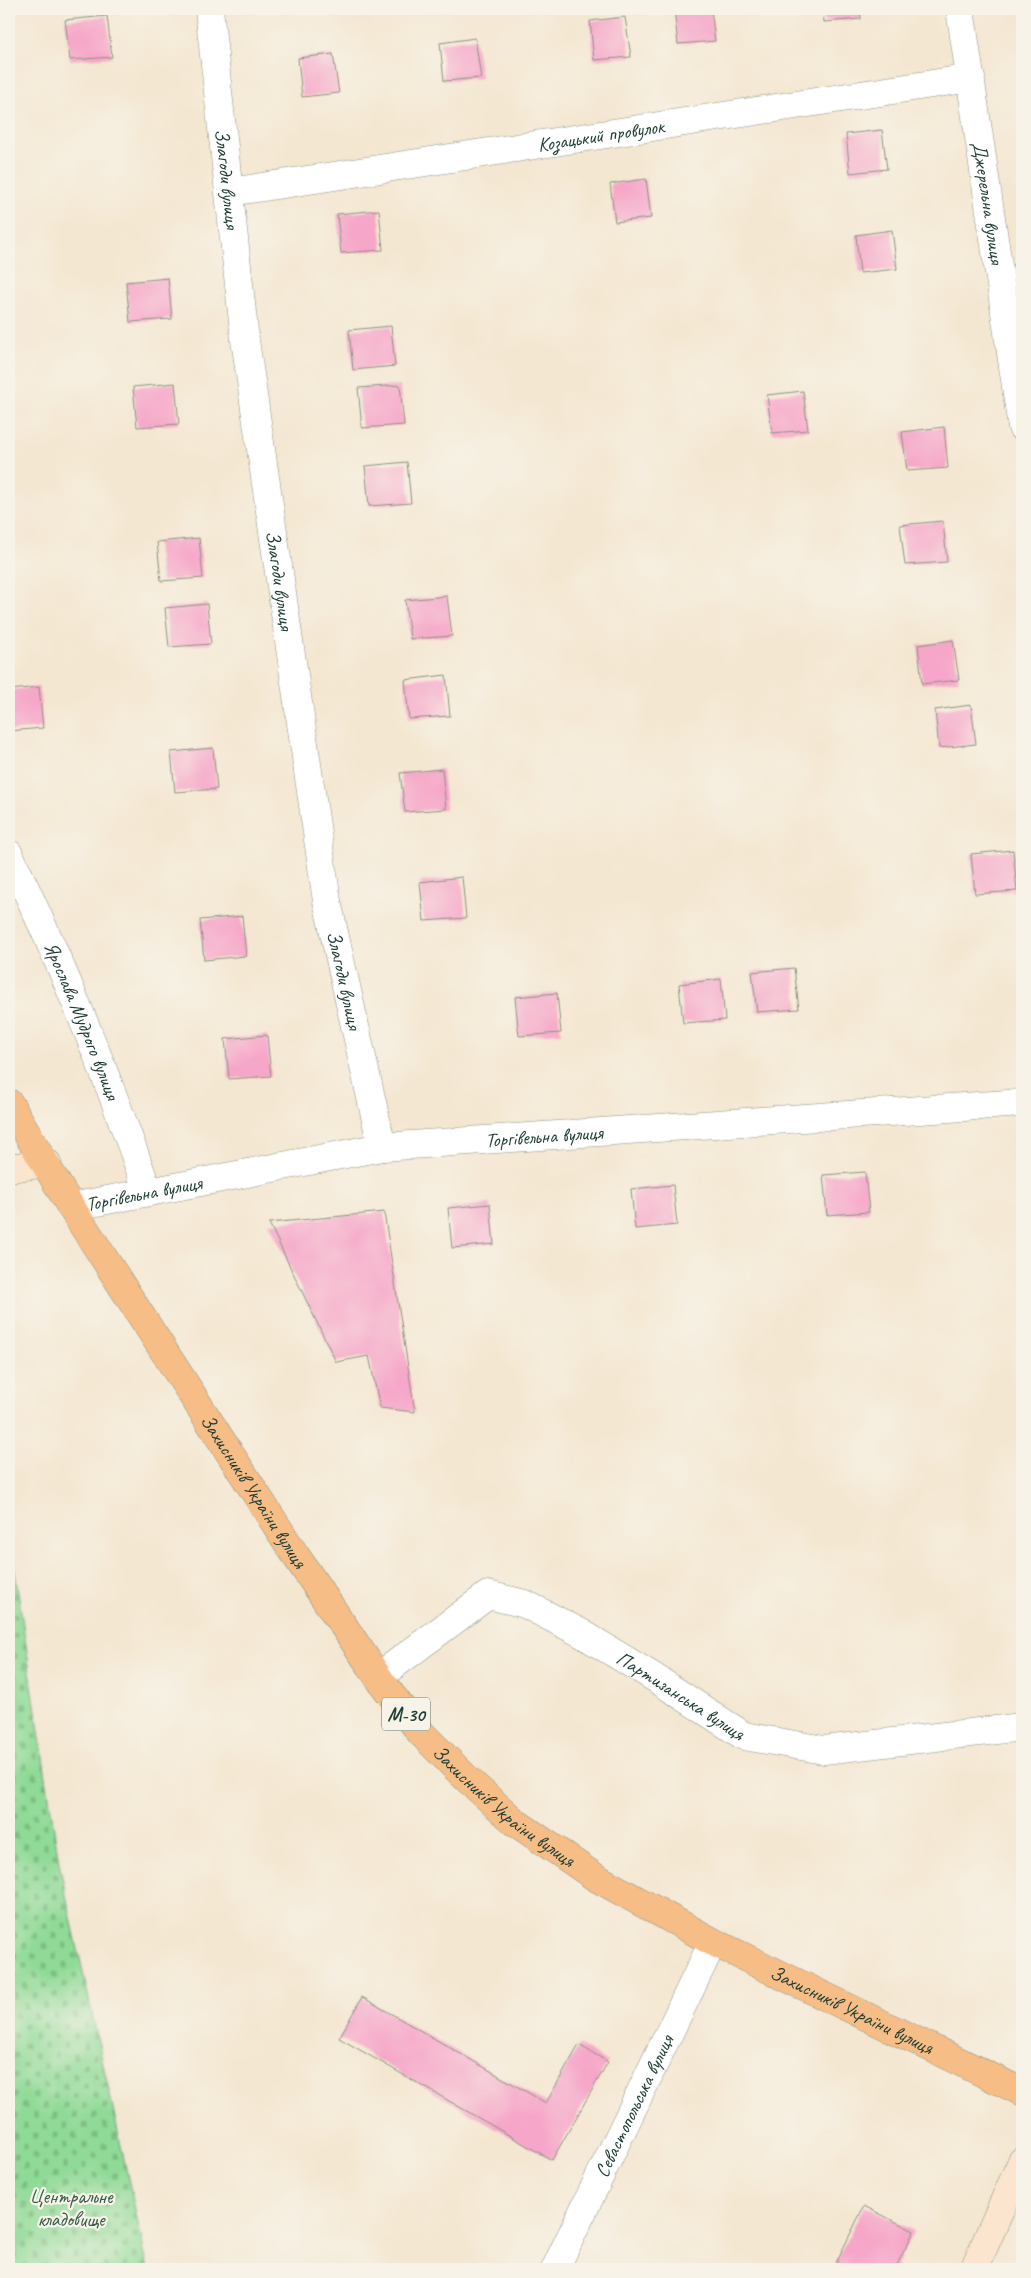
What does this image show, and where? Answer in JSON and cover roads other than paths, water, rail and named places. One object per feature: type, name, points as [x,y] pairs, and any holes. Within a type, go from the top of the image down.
[{"type":"highway","name":"Захисників України вулиця","points":[[9,1102],[47,1163],[71,1207],[296,1556],[378,1677],[421,1733],[515,1822],[595,1877],[713,1942],[1022,2092]]},
{"type":"main road","points":[[9,1168],[47,1163]]},
{"type":"main road","points":[[974,2269],[1022,2160]]},
{"type":"street","name":"Злагоди вулиця","points":[[209,9],[245,340],[327,901],[382,1147]]},
{"type":"street","name":"Джерельна вулиця","points":[[960,9],[1022,427]]},
{"type":"street","name":"Козацький провулок","points":[[230,192],[970,78]]},
{"type":"street","name":"Ярослава Мудрого вулиця","points":[[9,854],[49,939],[123,1120],[148,1192]]},
{"type":"street","name":"Торгівельна вулиця","points":[[71,1207],[382,1147],[1022,1103]]},
{"type":"street","name":"Партизанська вулиця","points":[[378,1677],[488,1595],[525,1604],[581,1633],[744,1736],[824,1750],[1022,1727]]},
{"type":"street","name":"Севастопольська вулиця","points":[[555,2269],[713,1942]]},
{"type":"park label","name":"Центральне кладовище","points":[[71,2208]]}]
